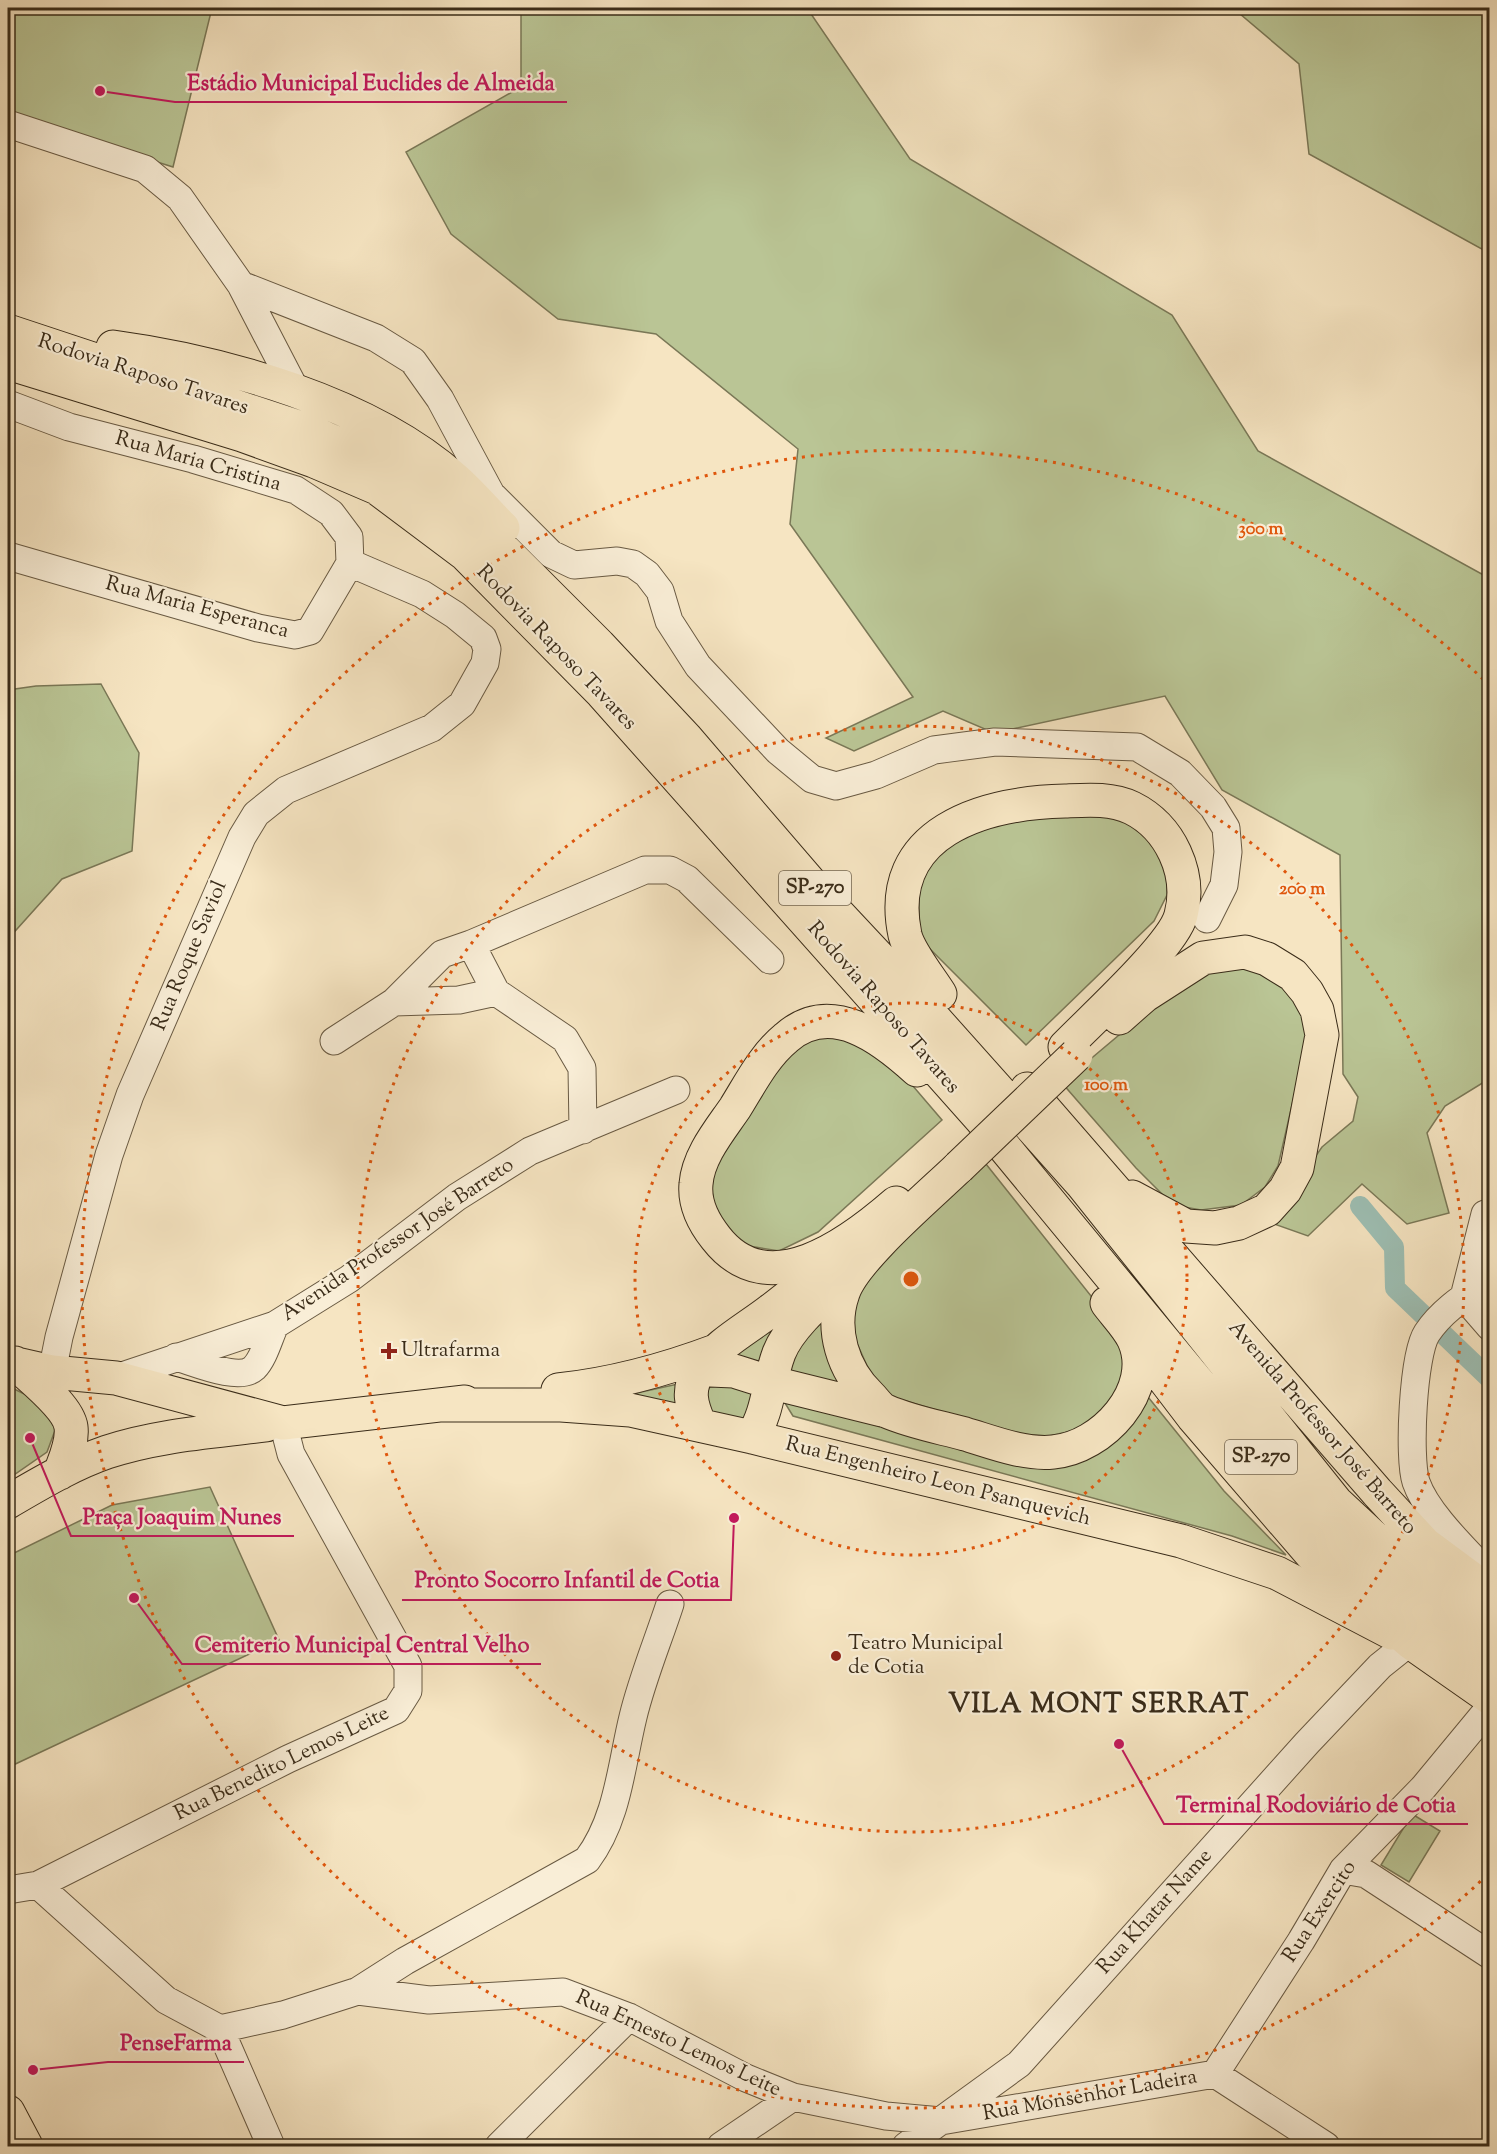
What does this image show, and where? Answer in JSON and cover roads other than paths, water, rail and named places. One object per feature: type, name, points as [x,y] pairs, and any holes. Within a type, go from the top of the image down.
[{"type":"main road","points":[[10,343],[120,348],[214,365],[296,391],[348,413],[401,440],[454,478],[573,602],[599,645]]},
{"type":"main road","name":"Rodovia Raposo Tavares","points":[[10,343],[212,396],[307,430],[373,459],[428,492],[499,545],[599,645],[686,738],[826,901],[899,979],[1082,1184],[1336,1502],[1423,1583],[1490,1631]]},
{"type":"main road","name":"Rodovia Raposo Tavares","points":[[10,343],[377,488],[465,554],[602,693],[981,1119],[1272,1472],[1330,1537],[1386,1590],[1449,1642],[1490,1671]]},
{"type":"main road","points":[[686,738],[813,861],[940,994],[1111,1184],[1167,1251],[1221,1335],[1423,1583]]},
{"type":"main road","points":[[752,1437],[762,1421],[769,1382],[780,1350],[796,1327],[864,1259],[953,1162],[1071,1051],[1161,948],[1181,916],[1184,872],[1165,833],[1132,808],[1104,800],[1050,801],[1008,807],[964,818],[935,835],[911,869],[901,912],[906,939],[940,994]]},
{"type":"main road","points":[[1071,1051],[1179,971],[1203,958],[1225,953],[1245,952],[1266,959],[1293,975],[1307,992],[1317,1010],[1322,1035],[1297,1168],[1285,1190],[1267,1210],[1239,1223],[1215,1228],[1186,1226],[1156,1212],[1111,1184]]},
{"type":"main road","points":[[953,1162],[875,1221],[812,1261],[785,1268],[757,1267],[724,1248],[702,1220],[696,1184],[704,1155],[763,1064],[786,1037],[813,1024],[838,1021],[864,1029],[902,1056],[956,1103],[981,1119]]},
{"type":"main road","points":[[1061,1214],[1071,1248],[1134,1340],[1193,1417],[1312,1555],[1410,1642],[1490,1698]]},
{"type":"main road","points":[[700,1425],[690,1405],[693,1384],[709,1359],[796,1292],[875,1221]]},
{"type":"main road","name":"Avenida Professor José Barreto","points":[[1167,1251],[1425,1544],[1488,1585]]},
{"type":"main road","points":[[864,1259],[843,1291],[838,1311],[838,1333],[842,1356],[856,1383],[884,1411]]},
{"type":"main road","name":"Rua Engenheiro Leon Psanquevich","points":[[11,1363],[52,1372],[116,1378],[283,1423],[596,1386],[709,1359],[734,1371],[769,1382],[884,1411],[1012,1448],[1053,1452],[1089,1441],[1115,1420],[1132,1394],[1139,1370],[1134,1340]]},
{"type":"main road","points":[[11,1363],[59,1405],[71,1426],[69,1450],[60,1473]]},
{"type":"main road","name":"Rua Engenheiro Leon Psanquevich","points":[[445,1405],[561,1405],[630,1410],[752,1437],[1181,1541],[1293,1580],[1410,1642]]},
{"type":"main road","points":[[8,1502],[60,1473],[105,1453],[150,1440],[283,1423]]},
{"type":"main road","points":[[8,2112],[26,2146]]},
{"type":"street","points":[[8,124],[145,169],[180,198],[241,285],[296,391]]},
{"type":"street","points":[[241,285],[376,338],[413,361],[440,399],[491,494],[551,554],[574,564],[617,561],[633,564],[647,574],[660,591],[669,621],[698,666],[778,751],[812,779],[836,786],[876,775],[934,750],[995,742],[1137,747],[1180,773],[1213,807],[1226,828],[1228,852],[1224,885],[1207,920]]},
{"type":"street","name":"Rua Maria Cristina","points":[[8,404],[69,427],[193,459],[296,490],[330,513],[349,537],[351,563]]},
{"type":"street","name":"Rua Maria Esperanca","points":[[13,564],[258,628],[295,635],[310,631],[351,563]]},
{"type":"street","name":"Rua Roque Saviol","points":[[52,1372],[59,1337],[109,1155],[130,1095],[242,837],[256,814],[286,790],[432,728],[462,704],[485,663],[487,649],[483,638],[455,615],[422,594],[351,563]]},
{"type":"street","points":[[334,1041],[394,1002],[442,954],[471,944],[645,870],[670,870],[687,879],[770,960]]},
{"type":"street","points":[[471,944],[496,992],[565,1039],[582,1068],[583,1130]]},
{"type":"street","points":[[394,1002],[459,1000],[496,992]]},
{"type":"street","name":"Avenida Professor José Barreto","points":[[116,1378],[275,1325],[349,1279],[466,1192],[530,1152],[676,1090]]},
{"type":"street","points":[[1456,1302],[1485,1214]]},
{"type":"street","points":[[1488,1585],[1444,1527],[1417,1484],[1413,1466],[1414,1396],[1419,1358],[1426,1335],[1456,1302],[1490,1279]]},
{"type":"street","points":[[1456,1302],[1490,1326]]},
{"type":"street","points":[[176,1357],[233,1374],[244,1373],[253,1369],[258,1362],[275,1325]]},
{"type":"street","name":"Rua Benedito Lemos Leite","points":[[8,1890],[38,1885],[288,1759],[396,1710],[408,1691],[408,1666],[291,1454],[283,1423]]},
{"type":"street","points":[[358,1991],[405,1961],[587,1860],[600,1842],[612,1813],[633,1716],[670,1604]]},
{"type":"street","name":"Rua Khatar Name","points":[[906,2146],[1019,2064],[1307,1743],[1380,1666],[1410,1642]]},
{"type":"street","name":"Rua Exercito","points":[[1215,2074],[1301,1941],[1343,1870],[1423,1788],[1490,1707]]},
{"type":"street","points":[[1343,1870],[1366,1874],[1490,1955]]},
{"type":"street","points":[[38,1885],[166,2000],[220,2029],[271,2146]]},
{"type":"street","name":"Rua Ernesto Lemos Leite","points":[[220,2029],[284,2015],[358,1991],[429,2000],[563,1992],[629,2017],[746,2078],[793,2097],[886,2116],[941,2121]]},
{"type":"street","points":[[499,2146],[629,2017]]},
{"type":"street","name":"Rua Monsenhor Ladeira","points":[[941,2121],[1215,2074],[1326,2146]]},
{"type":"street","points":[[721,2146],[793,2097]]},
{"type":"waterway","points":[[1360,1206],[1394,1247],[1395,1288],[1490,1379]]},
{"type":"place","name":"Estádio Municipal Euclides de Almeida","points":[[100,91]]},
{"type":"place","name":"Ultrafarma","points":[[389,1351]]},
{"type":"place","name":"Praça Joaquim Nunes","points":[[30,1438]]},
{"type":"place","name":"Pronto Socorro Infantil de Cotia","points":[[734,1518]]},
{"type":"place","name":"Cemiterio Municipal Central Velho","points":[[134,1598]]},
{"type":"place","name":"Teatro Municipal de Cotia","points":[[836,1656]]},
{"type":"place","name":"Terminal Rodoviário de Cotia","points":[[1119,1744]]},
{"type":"place","name":"PenseFarma","points":[[33,2070]]},
{"type":"district","name":"VILA MONT SERRAT","points":[[1099,1705]]}]
